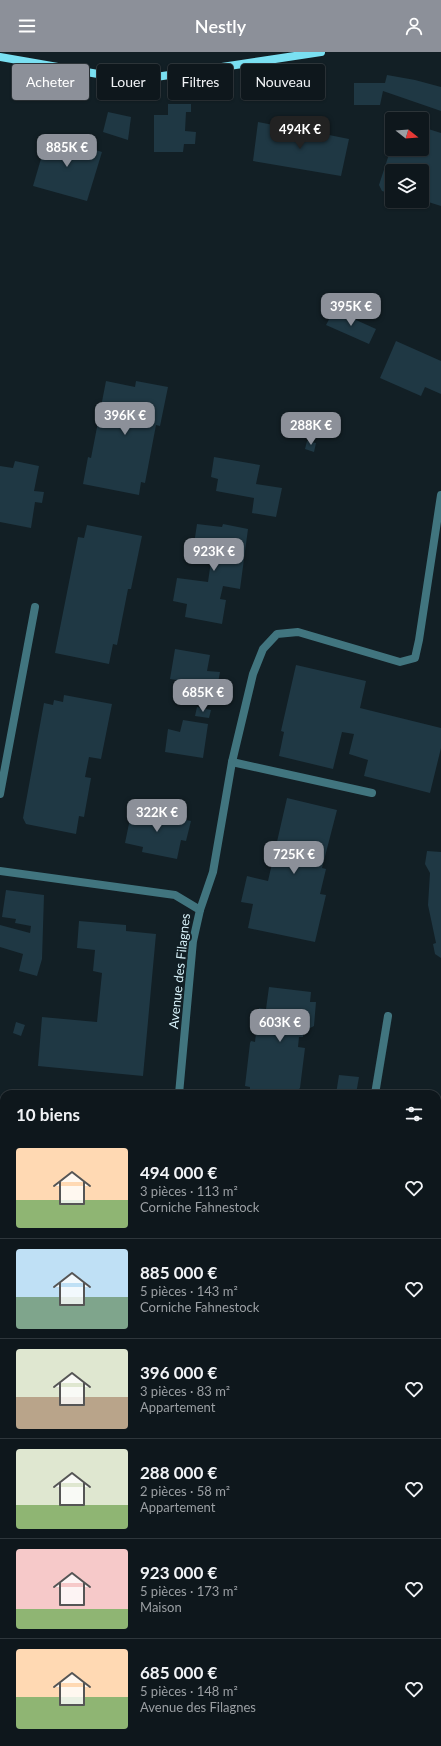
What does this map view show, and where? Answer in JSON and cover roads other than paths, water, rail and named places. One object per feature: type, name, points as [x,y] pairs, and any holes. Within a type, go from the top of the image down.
[{"type":"main road","points":[[0,57],[98,74],[150,77],[186,73],[321,52]]},
{"type":"street","points":[[200,910],[213,872],[232,762],[253,674],[263,649],[277,634],[298,632],[400,662],[415,658],[441,495]]},
{"type":"street","points":[[0,794],[35,607]]},
{"type":"street","points":[[232,762],[372,793]]},
{"type":"street","name":"Avenue des Filagnes","points":[[0,871],[175,895],[200,910],[193,942],[179,1090]]},
{"type":"street","points":[[376,1090],[388,1016]]}]
